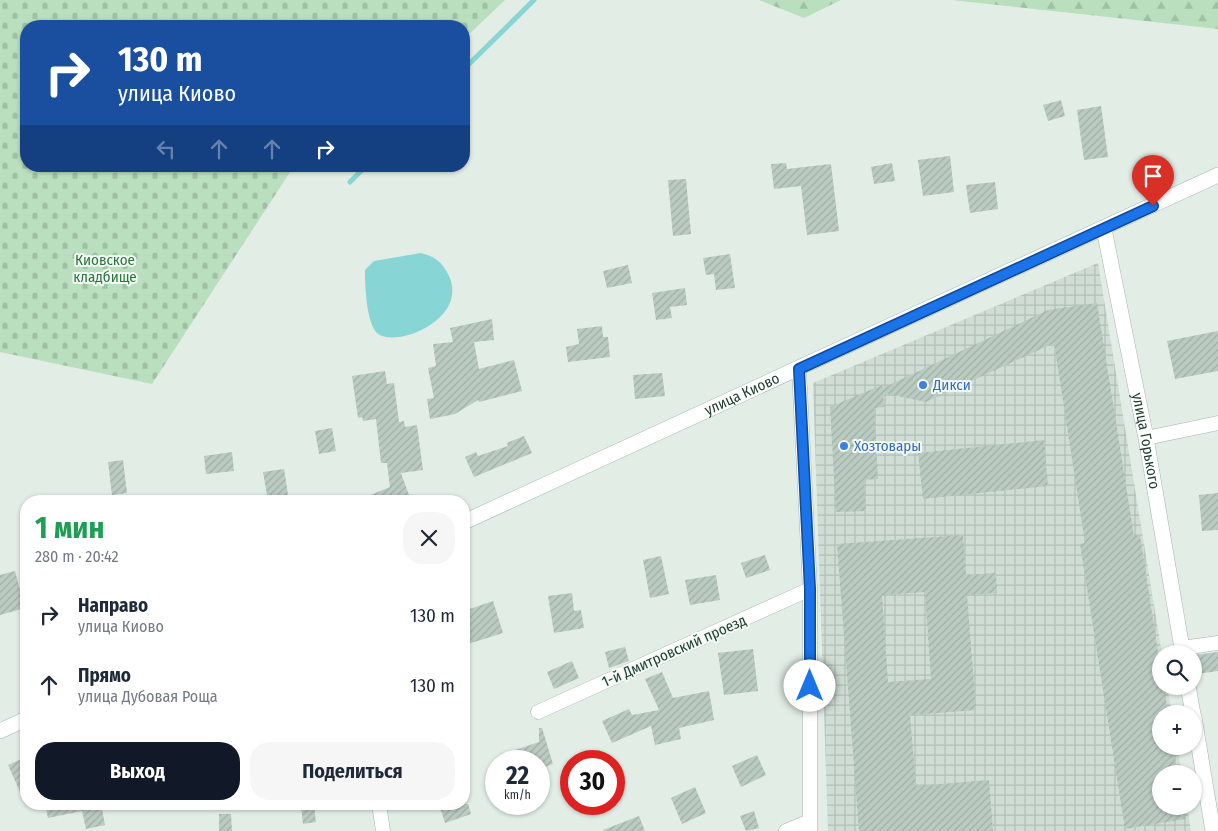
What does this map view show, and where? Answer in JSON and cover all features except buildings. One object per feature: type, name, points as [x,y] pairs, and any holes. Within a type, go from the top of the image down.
[{"type":"main road","name":"улица Киово","points":[[470,519],[1218,175]]},
{"type":"main road","name":"улица Горького","points":[[1104,229],[1146,438],[1182,645]]},
{"type":"main road","points":[[0,731],[20,722]]},
{"type":"main road","points":[[1200,755],[1213,831]]},
{"type":"street","points":[[786,831],[810,826],[810,589],[799,369]]},
{"type":"street","points":[[1146,438],[1218,422]]},
{"type":"street","name":"1-й Дмитровский проезд","points":[[538,712],[810,589]]},
{"type":"street","points":[[1202,647],[1218,643]]},
{"type":"street","points":[[380,810],[383,831]]},
{"type":"shaded area","points":[[1098,263],[1161,645],[1152,645],[1152,695],[1169,695],[1170,705],[1152,705],[1152,755],[1179,755],[1180,765],[1152,765],[1152,815],[1188,815],[1191,831],[828,831],[813,383]]},
{"type":"green space","name":"Киовское кладбище","points":[[0,0],[505,0],[470,33],[470,20],[20,20],[20,172],[290,172],[152,384],[0,352]]},
{"type":"green space","points":[[759,0],[841,0],[804,18]]},
{"type":"green space","points":[[952,0],[1218,0],[1218,29]]},
{"type":"water","points":[[421,253],[431,256],[438,261],[449,276],[452,292],[449,306],[439,318],[413,334],[386,337],[377,333],[370,321],[368,312],[365,270],[374,261]]},
{"type":"waterway","points":[[470,63],[534,0]]},
{"type":"waterway","points":[[350,182],[360,172]]},
{"type":"place","name":"Дикси","points":[[923,385]]},
{"type":"place","name":"Хозтовары","points":[[844,446]]},
{"type":"route","points":[[810,686],[810,589],[799,369],[1153,206]]}]
